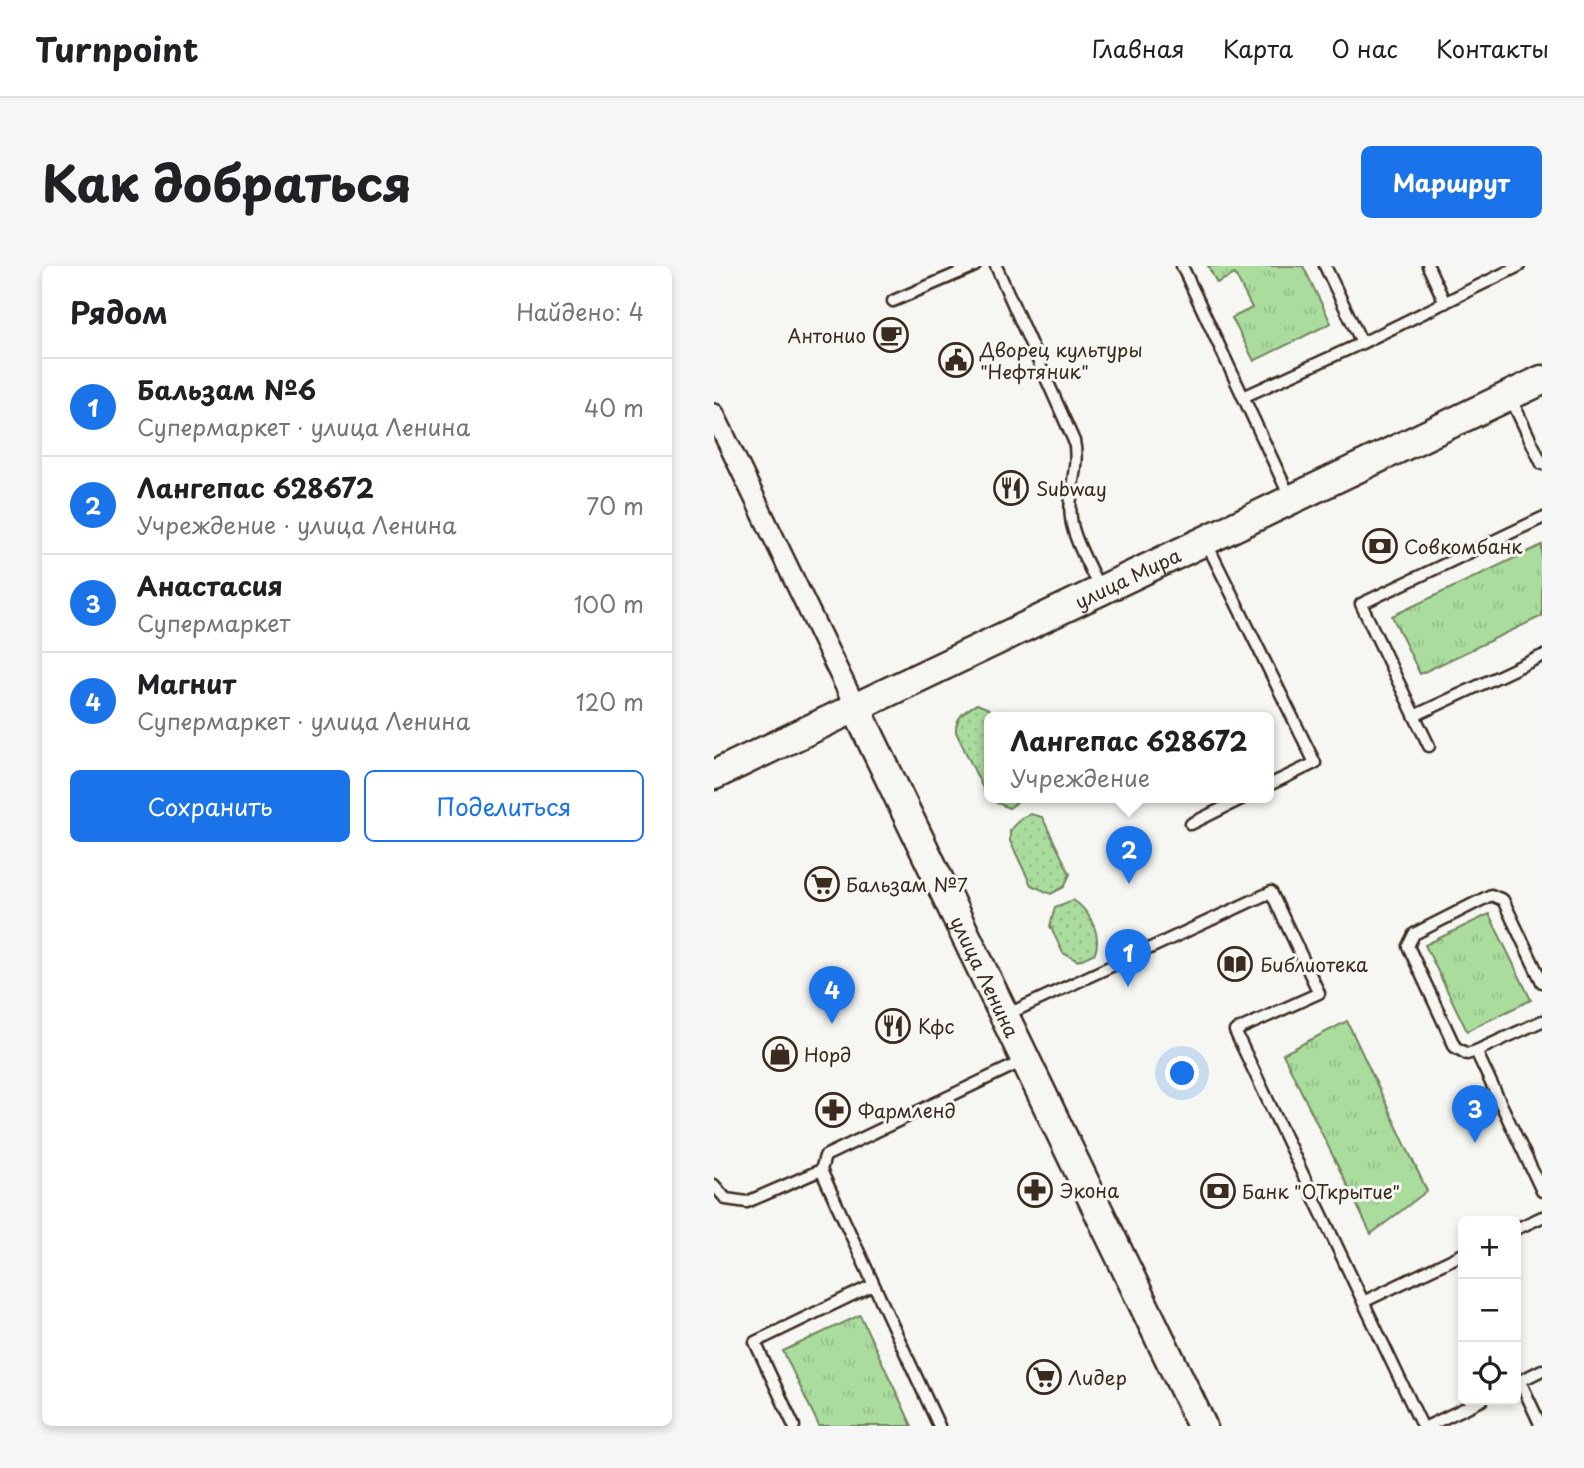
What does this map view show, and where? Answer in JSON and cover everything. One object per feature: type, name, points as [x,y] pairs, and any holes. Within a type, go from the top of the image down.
[{"type":"street","name":"улица Мира","points":[[714,775],[1542,380]]},
{"type":"street","name":"улица Ленина","points":[[714,414],[1202,1426]]},
{"type":"lane","points":[[893,301],[975,266]]},
{"type":"lane","points":[[996,266],[1074,441],[1076,463],[1070,517],[1100,590]]},
{"type":"lane","points":[[1182,266],[1291,499]]},
{"type":"lane","points":[[1325,266],[1362,344]]},
{"type":"lane","points":[[1428,266],[1446,303]]},
{"type":"lane","points":[[1243,397],[1362,344],[1519,266]]},
{"type":"lane","points":[[1509,396],[1542,464]]},
{"type":"lane","points":[[1429,746],[1361,604],[1542,518]]},
{"type":"lane","points":[[1205,540],[1315,763],[1274,783]]},
{"type":"lane","points":[[1415,716],[1542,656]]},
{"type":"lane","points":[[1191,824],[1233,803]]},
{"type":"lane","points":[[1005,1015],[1270,892],[1319,993],[1235,1031],[1422,1426]]},
{"type":"lane","points":[[1542,982],[1503,900],[1491,895],[1414,934],[1408,946],[1455,1047],[1466,1054],[1542,1021]]},
{"type":"lane","points":[[1476,1051],[1542,1191]]},
{"type":"lane","points":[[939,1426],[821,1170],[825,1156],[1027,1060]]},
{"type":"lane","points":[[714,1185],[726,1199],[747,1202],[821,1170]]},
{"type":"lane","points":[[1521,1227],[1542,1217]]},
{"type":"lane","points":[[1363,1302],[1458,1256]]},
{"type":"lane","points":[[794,1426],[755,1342],[873,1285]]},
{"type":"lane","points":[[1521,1380],[1542,1370]]},
{"type":"lane","points":[[1521,1388],[1541,1426]]},
{"type":"lane","points":[[1428,1426],[1448,1422],[1474,1405]]},
{"type":"green space","points":[[1208,266],[1303,266],[1331,323],[1254,361],[1232,318],[1252,308],[1235,274],[1217,283]]},
{"type":"green space","points":[[1542,545],[1542,616],[1420,674],[1392,616]]},
{"type":"green space","points":[[977,704],[990,712],[984,712],[984,791],[956,732],[959,718]]},
{"type":"green space","points":[[997,803],[1016,803],[1009,808]]},
{"type":"green space","points":[[1030,814],[1042,817],[1070,874],[1064,887],[1051,894],[1031,885],[1010,841],[1010,830],[1021,818]]},
{"type":"green space","points":[[1073,900],[1089,916],[1097,938],[1095,953],[1078,961],[1063,953],[1050,926],[1055,907]]},
{"type":"green space","points":[[1489,914],[1531,1000],[1467,1031],[1425,945]]},
{"type":"green space","points":[[1347,1021],[1427,1191],[1371,1234],[1283,1054]]},
{"type":"green space","points":[[860,1315],[912,1426],[819,1426],[783,1351]]},
{"type":"place","name":"Антонио","points":[[891,335]]},
{"type":"place","name":"Дворец культуры \"Нефтяник\"","points":[[956,360]]},
{"type":"place","name":"Subway","points":[[1011,488]]},
{"type":"place","name":"Совкомбанк","points":[[1380,546]]},
{"type":"place","name":"Бальзам №7","points":[[822,884]]},
{"type":"place","name":"Лангепас 628672","points":[[1129,884]]},
{"type":"place","name":"Библиотека","points":[[1235,964]]},
{"type":"place","name":"Бальзам №6","points":[[1128,987]]},
{"type":"place","name":"Магнит","points":[[832,1024]]},
{"type":"place","name":"Кфс","points":[[893,1026]]},
{"type":"place","name":"Норд","points":[[780,1054]]},
{"type":"place","name":"Фармленд","points":[[833,1110]]},
{"type":"place","name":"Анастасия","points":[[1475,1143]]},
{"type":"place","name":"Экона","points":[[1035,1190]]},
{"type":"place","name":"Банк \"ОТкрытие\"","points":[[1218,1191]]},
{"type":"place","name":"Лидер","points":[[1044,1377]]}]
